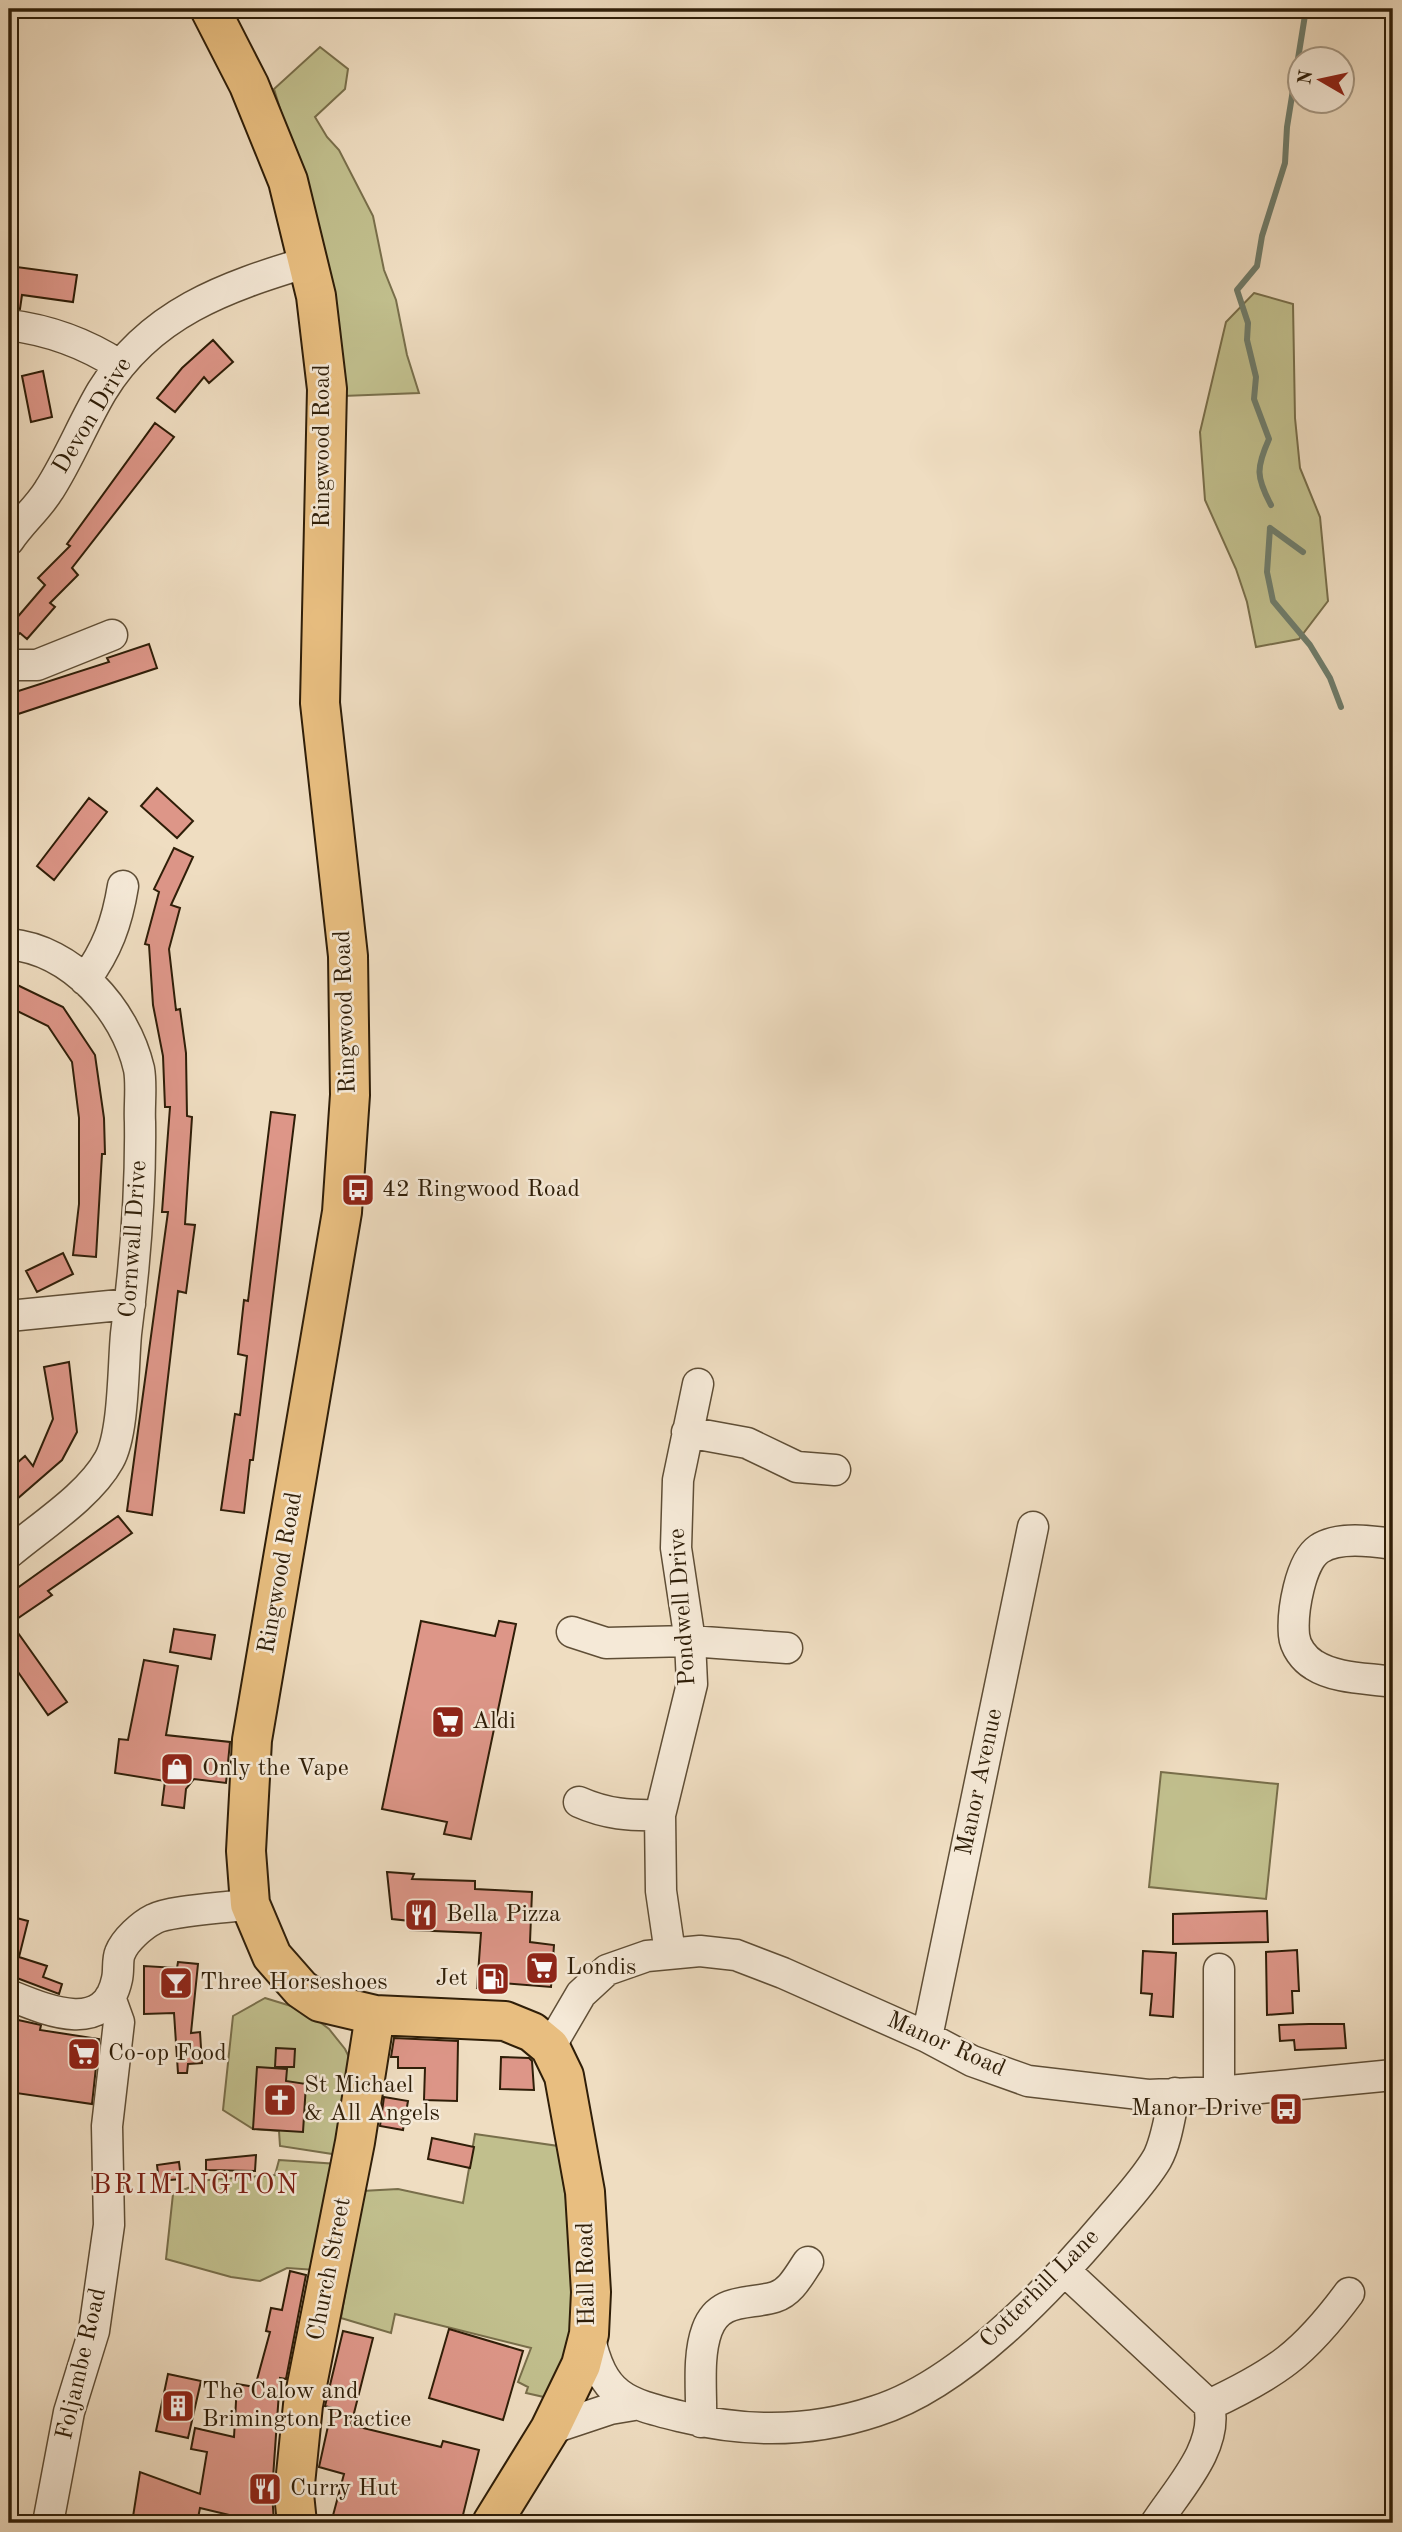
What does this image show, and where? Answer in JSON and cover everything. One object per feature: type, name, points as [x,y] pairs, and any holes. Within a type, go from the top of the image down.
[{"type":"highway","name":"Ringwood Road","points":[[210,9],[249,85],[288,181],[316,296],[327,389],[320,703],[348,956],[350,1095],[340,1224],[252,1740],[246,1851],[250,1905],[272,1956],[301,1989],[320,2003],[345,2038],[363,2084]]},
{"type":"highway","name":"Ringwood Road","points":[[320,2003],[374,2015],[505,2021],[532,2032],[550,2047]]},
{"type":"highway","name":"Church Street","points":[[297,2523],[294,2494],[303,2405],[333,2259],[374,2015]]},
{"type":"highway","name":"Hall Road","points":[[492,2523],[550,2429],[581,2365],[589,2334],[591,2292],[585,2192],[564,2076],[550,2047]]},
{"type":"street","name":"Devon Drive","points":[[9,540],[49,491],[119,365],[141,341],[194,304],[244,281],[308,262]]},
{"type":"street","points":[[9,325],[36,328],[63,337],[92,348],[119,365]]},
{"type":"street","points":[[9,665],[37,665],[112,635]]},
{"type":"street","points":[[85,980],[103,956],[118,922],[122,886]]},
{"type":"street","name":"Cornwall Drive","points":[[9,944],[51,956],[85,980],[117,1016],[139,1069],[140,1158],[130,1304],[119,1416],[111,1457],[94,1483],[9,1553]]},
{"type":"street","points":[[9,1316],[130,1304]]},
{"type":"street","name":"Pondwell Drive","points":[[670,1953],[661,1891],[660,1815],[692,1684],[690,1641],[676,1548],[678,1480],[698,1384]]},
{"type":"street","points":[[687,1432],[747,1443],[797,1466],[835,1470]]},
{"type":"street","name":"Manor Avenue","points":[[927,2037],[1033,1527]]},
{"type":"street","points":[[1393,1544],[1339,1541],[1319,1549],[1301,1572],[1294,1634],[1299,1650],[1321,1669],[1331,1673],[1393,1682]]},
{"type":"street","points":[[572,1632],[606,1643],[690,1641],[787,1648]]},
{"type":"street","points":[[579,1802],[599,1811],[632,1816],[660,1815]]},
{"type":"street","points":[[9,1995],[55,2013],[90,2013],[110,1997],[117,1981],[120,1952],[137,1931],[156,1917],[250,1905]]},
{"type":"street","name":"Manor Road","points":[[550,2047],[581,1994],[607,1970],[647,1956],[700,1951],[736,1955],[783,1973],[927,2037],[972,2061],[1028,2081],[1074,2089],[1148,2095],[1219,2092],[1393,2075]]},
{"type":"street","points":[[1219,1969],[1219,2092]]},
{"type":"street","name":"Foljambe Road","points":[[48,2523],[69,2412],[94,2331],[109,2225],[107,2126],[119,2022],[110,1997]]},
{"type":"street","name":"Cotterhill Lane","points":[[589,2334],[594,2356],[603,2375],[621,2397],[634,2405],[701,2421],[761,2430],[819,2426],[878,2411],[912,2395],[966,2361],[1021,2315],[1065,2271],[1158,2158],[1175,2093]]},
{"type":"street","points":[[701,2421],[703,2352],[707,2328],[724,2307],[744,2300],[776,2297],[792,2287],[808,2262]]},
{"type":"street","points":[[1065,2271],[1209,2405],[1213,2421],[1208,2442],[1156,2523]]},
{"type":"street","points":[[1209,2405],[1271,2375],[1317,2336],[1349,2293]]},
{"type":"street","name":"Cotterhill Lane","points":[[550,2429],[634,2405]]},
{"type":"shaded area","points":[[320,47],[348,69],[345,89],[315,117],[339,150],[373,216],[384,270],[396,300],[407,355],[419,393],[343,396],[330,272],[274,89]]},
{"type":"shaded area","points":[[1254,293],[1293,304],[1295,418],[1300,468],[1320,517],[1328,601],[1299,639],[1256,647],[1247,602],[1236,569],[1205,500],[1200,432],[1226,322]]},
{"type":"shaded area","points":[[1161,1772],[1278,1784],[1266,1899],[1149,1887]]},
{"type":"shaded area","points":[[265,1998],[304,2010],[329,2029],[345,2049],[357,2073],[339,2155],[280,2146],[279,2131],[253,2129],[223,2110],[233,2016]]},
{"type":"shaded area","points":[[475,2134],[558,2146],[572,2240],[573,2342],[544,2397],[526,2393],[528,2387],[518,2382],[531,2348],[395,2314],[391,2333],[341,2318],[362,2191],[398,2189],[463,2203]]},
{"type":"shaded area","points":[[279,2160],[338,2164],[316,2270],[287,2268],[260,2281],[231,2277],[166,2259],[173,2194],[208,2180],[275,2175]]},
{"type":"building","points":[[9,266],[77,275],[73,302],[22,295],[20,309],[9,308]]},
{"type":"building","points":[[213,340],[233,362],[209,383],[204,377],[175,412],[157,398],[182,368]]},
{"type":"building","points":[[43,371],[52,417],[31,422],[22,376]]},
{"type":"building","points":[[155,423],[174,437],[72,568],[78,575],[50,603],[55,607],[27,639],[20,633],[18,635],[9,627],[45,585],[38,578],[70,546],[67,544]]},
{"type":"building","points":[[149,644],[157,668],[9,717],[9,694],[109,662],[107,658]]},
{"type":"building","points":[[157,788],[193,821],[177,838],[141,806]]},
{"type":"building","points":[[89,798],[107,812],[54,880],[37,866]]},
{"type":"building","points":[[174,848],[193,857],[171,905],[180,908],[169,949],[176,1010],[180,1009],[186,1053],[187,1116],[192,1117],[185,1224],[195,1225],[186,1293],[178,1291],[152,1515],[127,1511],[168,1212],[162,1212],[170,1107],[165,1107],[163,1056],[153,1005],[149,945],[145,944],[159,892],[154,889]]},
{"type":"building","points":[[9,981],[63,1007],[95,1055],[104,1118],[105,1154],[102,1154],[96,1257],[73,1255],[79,1204],[79,1118],[72,1062],[48,1026],[9,1007]]},
{"type":"building","points":[[271,1112],[295,1115],[253,1460],[250,1460],[244,1513],[221,1510],[235,1414],[240,1415],[247,1356],[238,1354],[244,1300],[248,1301]]},
{"type":"building","points":[[63,1253],[73,1274],[37,1292],[26,1271]]},
{"type":"building","points":[[69,1362],[77,1432],[62,1460],[9,1506],[9,1470],[25,1456],[33,1466],[53,1419],[44,1367]]},
{"type":"building","points":[[118,1516],[132,1533],[48,1591],[52,1595],[11,1623],[67,1702],[48,1715],[9,1659],[9,1594]]},
{"type":"building","name":"Aldi","points":[[421,1621],[495,1636],[499,1621],[516,1624],[471,1839],[444,1834],[447,1822],[382,1809]]},
{"type":"building","points":[[174,1629],[215,1635],[211,1659],[170,1652]]},
{"type":"building","points":[[144,1660],[178,1666],[166,1735],[230,1742],[226,1783],[194,1779],[186,1789],[184,1808],[162,1805],[165,1781],[115,1773],[119,1739],[128,1740]]},
{"type":"building","points":[[387,1872],[414,1874],[412,1879],[475,1881],[475,1889],[532,1892],[530,1942],[554,1945],[551,1987],[502,1983],[502,1990],[477,1988],[481,1933],[410,1930],[410,1921],[392,1919]]},
{"type":"building","points":[[1267,1911],[1268,1942],[1173,1944],[1173,1914]]},
{"type":"building","points":[[9,1916],[28,1921],[19,1957],[47,1966],[43,1977],[62,1984],[59,1994],[9,1975]]},
{"type":"building","points":[[1297,1950],[1299,1991],[1292,1991],[1293,2013],[1267,2015],[1266,1952]]},
{"type":"building","points":[[1143,1951],[1176,1953],[1173,2017],[1150,2015],[1152,1994],[1141,1993]]},
{"type":"building","points":[[178,1962],[198,1964],[191,2033],[200,2032],[202,2063],[188,2064],[187,2073],[178,2073],[174,2013],[144,2014],[144,1966],[177,1968]]},
{"type":"building","points":[[9,2018],[41,2025],[40,2030],[99,2039],[92,2104],[9,2092]]},
{"type":"building","points":[[1344,2024],[1346,2048],[1295,2050],[1294,2040],[1280,2041],[1279,2025]]},
{"type":"building","points":[[394,2038],[458,2041],[457,2101],[424,2100],[425,2068],[398,2068],[398,2057],[391,2057]]},
{"type":"building","points":[[276,2048],[295,2049],[294,2067],[275,2067]]},
{"type":"building","points":[[501,2057],[529,2058],[532,2061],[534,2090],[500,2089]]},
{"type":"building","name":"St Michael & All Angels","points":[[257,2067],[287,2069],[286,2081],[306,2084],[303,2132],[253,2129]]},
{"type":"building","points":[[384,2097],[408,2101],[403,2130],[380,2126]]},
{"type":"building","points":[[432,2138],[474,2147],[470,2168],[428,2159]]},
{"type":"building","points":[[256,2155],[255,2171],[206,2170],[206,2160]]},
{"type":"building","points":[[179,2162],[181,2179],[159,2181],[157,2165]]},
{"type":"building","points":[[290,2271],[306,2275],[286,2379],[280,2378],[272,2492],[274,2523],[242,2523],[242,2518],[200,2508],[197,2523],[132,2523],[140,2472],[200,2494],[207,2452],[191,2449],[195,2428],[234,2437],[237,2384],[255,2387],[270,2332],[266,2331],[271,2308],[282,2310]]},
{"type":"building","points":[[449,2329],[523,2351],[503,2420],[429,2398]]},
{"type":"building","points":[[343,2331],[373,2338],[351,2425],[441,2447],[443,2441],[479,2450],[461,2523],[331,2523],[344,2474],[319,2467],[332,2408],[325,2406]]},
{"type":"building","name":"The Calow and Brimington Practice","points":[[168,2374],[201,2381],[188,2438],[156,2431]]},
{"type":"waterway","points":[[1271,505],[1259,472],[1269,439],[1254,399],[1256,377],[1247,340],[1248,323],[1237,290],[1257,266],[1262,236],[1285,163],[1287,127],[1306,9]]},
{"type":"waterway","points":[[1270,528],[1267,572],[1273,601],[1310,645],[1330,678],[1341,707]]},
{"type":"waterway","points":[[1270,528],[1303,552]]},
{"type":"place","name":"42 Ringwood Road","points":[[358,1190]]},
{"type":"place","name":"Aldi","points":[[448,1722]]},
{"type":"place","name":"Only the Vape","points":[[177,1769]]},
{"type":"place","name":"Bella Pizza","points":[[421,1915]]},
{"type":"place","name":"Londis","points":[[542,1968]]},
{"type":"place","name":"Jet","points":[[493,1979]]},
{"type":"place","name":"Three Horseshoes","points":[[176,1983]]},
{"type":"place","name":"Co-op Food","points":[[84,2054]]},
{"type":"place","name":"St Michael & All Angels","points":[[280,2100]]},
{"type":"place","name":"Manor Drive","points":[[1286,2109]]},
{"type":"place","name":"The Calow and Brimington Practice","points":[[178,2406]]},
{"type":"place","name":"Curry Hut","points":[[265,2489]]},
{"type":"district","name":"BRIMINGTON","points":[[196,2186]]}]
